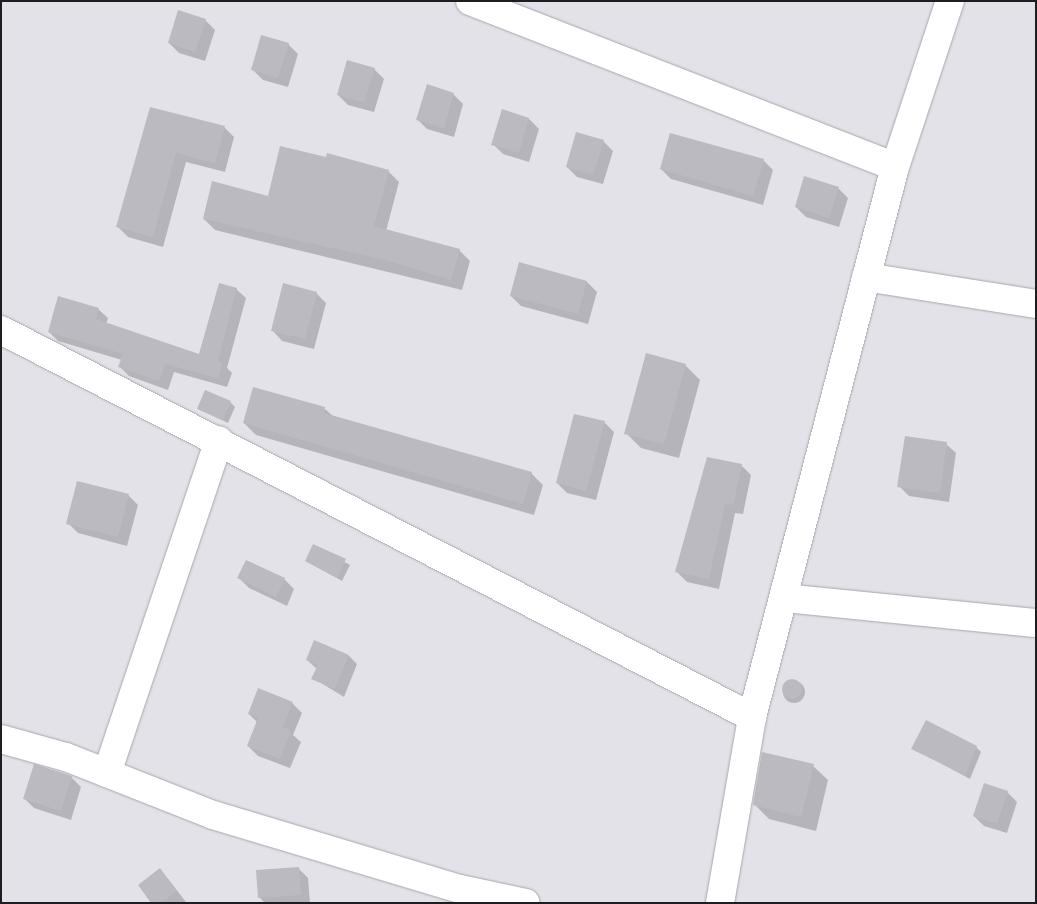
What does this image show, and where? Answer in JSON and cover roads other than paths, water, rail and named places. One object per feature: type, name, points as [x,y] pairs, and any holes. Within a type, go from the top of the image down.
[{"type":"street","points":[[470,1],[895,167]]},
{"type":"street","points":[[720,903],[752,717],[895,167],[950,1]]},
{"type":"street","points":[[866,277],[1036,304]]},
{"type":"street","points":[[1,330],[219,440],[752,717]]},
{"type":"street","points":[[107,773],[219,440]]},
{"type":"street","points":[[784,598],[1036,623]]},
{"type":"street","points":[[1,739],[107,773],[213,815],[460,889],[526,903]]}]
